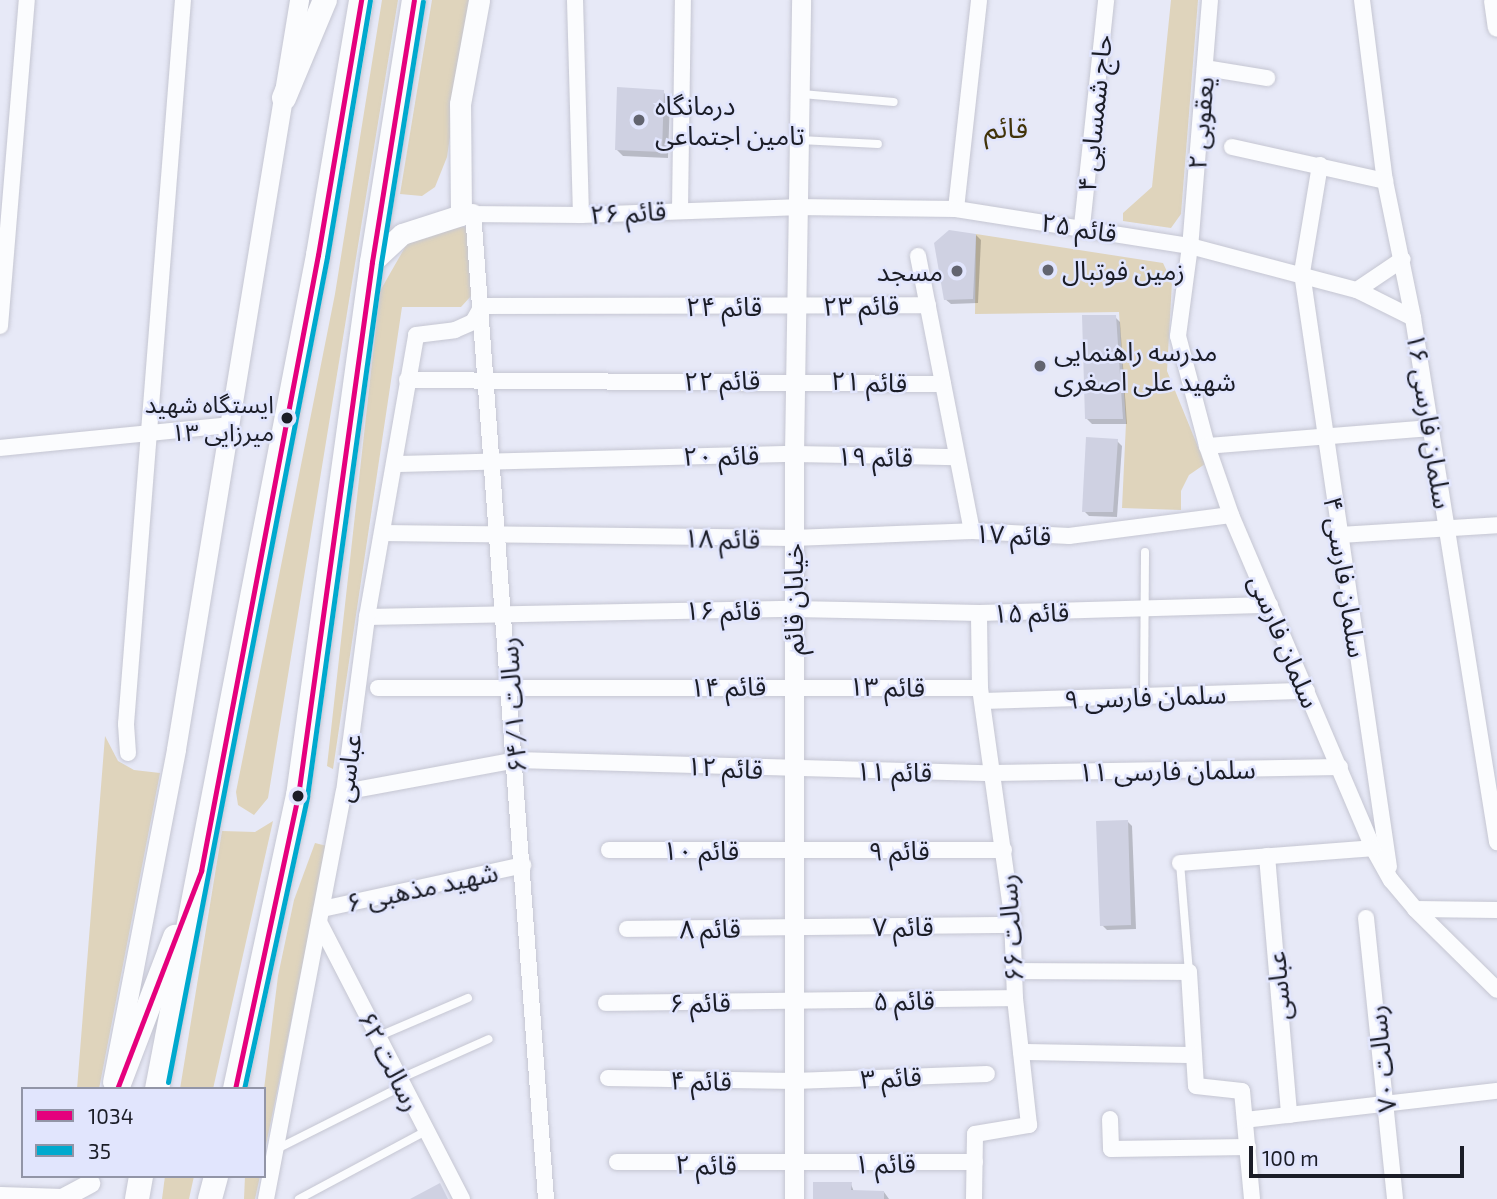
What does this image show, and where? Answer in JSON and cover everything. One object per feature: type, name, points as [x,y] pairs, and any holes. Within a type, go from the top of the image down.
[{"type":"highway","points":[[284,98],[325,0]]},
{"type":"highway","points":[[157,1087],[318,256],[361,0]]},
{"type":"highway","points":[[235,1087],[298,796],[372,262],[414,0]]},
{"type":"highway","points":[[118,1087],[201,871]]},
{"type":"highway","points":[[137,1199],[141,1178]]},
{"type":"highway","points":[[210,1199],[219,1178]]},
{"type":"highway","points":[[221,1178],[229,1199]]},
{"type":"main road","points":[[372,262],[402,234],[467,214],[460,104],[479,0]]},
{"type":"main road","points":[[219,1199],[220,1178]]},
{"type":"street","points":[[0,326],[27,0]]},
{"type":"street","points":[[128,753],[126,724],[183,0]]},
{"type":"street","points":[[110,1087],[176,749],[299,0]]},
{"type":"street","points":[[575,0],[582,215]]},
{"type":"street","points":[[680,209],[683,0]]},
{"type":"street","name":"خیابان قائم","points":[[794,1199],[794,306],[801,0]]},
{"type":"street","points":[[956,209],[979,0]]},
{"type":"street","name":"حاج شمسایی ۴","points":[[1082,226],[1106,0]]},
{"type":"street","name":"یعقوبی ۲","points":[[1190,246],[1210,0]]},
{"type":"street","name":"سلمان فارسی ۱۶","points":[[1362,0],[1385,181],[1403,259],[1432,428],[1497,842]]},
{"type":"street","points":[[1493,0],[1497,27]]},
{"type":"street","points":[[1205,68],[1267,78]]},
{"type":"street","points":[[1231,146],[1385,181]]},
{"type":"street","name":"سلمان فارسی ۴","points":[[1320,165],[1302,273],[1391,880]]},
{"type":"street","name":"قائم ۲۶","points":[[467,214],[582,215],[680,209],[795,207]]},
{"type":"street","name":"قائم ۲۵","points":[[795,207],[956,209],[1082,226],[1190,246],[1302,273],[1357,290],[1413,318]]},
{"type":"street","name":"رسالت ۶۴/۱","points":[[467,214],[482,306],[546,1199]]},
{"type":"street","name":"سلمان فارسی","points":[[1190,246],[1178,336],[1207,446],[1231,514],[1373,848],[1391,880],[1415,909],[1497,990]]},
{"type":"street","points":[[918,256],[972,531]]},
{"type":"street","points":[[1357,290],[1403,259]]},
{"type":"street","name":"قائم ۲۳","points":[[794,306],[928,305]]},
{"type":"street","name":"قائم ۲۴","points":[[482,306],[794,306]]},
{"type":"street","name":"عباسی","points":[[266,1199],[344,792],[367,617],[416,335],[456,330],[473,322],[482,306]]},
{"type":"street","name":"قائم ۲۱","points":[[794,379],[943,383]]},
{"type":"street","name":"قائم ۲۲","points":[[407,380],[488,383],[794,379]]},
{"type":"street","points":[[0,447],[231,425]]},
{"type":"street","points":[[1207,446],[1432,428]]},
{"type":"street","name":"قائم ۲۰","points":[[399,464],[494,459],[794,454]]},
{"type":"street","name":"قائم ۱۹","points":[[794,454],[957,457]]},
{"type":"street","name":"قائم ۱۷","points":[[793,538],[972,531],[1069,536],[1231,514]]},
{"type":"street","points":[[1340,535],[1497,526]]},
{"type":"street","name":"قائم ۱۸","points":[[382,533],[793,538]]},
{"type":"street","name":"قائم ۱۵","points":[[793,609],[979,613],[1270,605]]},
{"type":"street","name":"قائم ۱۶","points":[[367,617],[793,609]]},
{"type":"street","name":"رسالت ۶۶","points":[[974,1199],[975,1134],[1029,1125],[1015,998],[1013,925],[995,773],[982,694],[979,613]]},
{"type":"street","name":"قائم ۱۴","points":[[378,688],[511,691],[793,685]]},
{"type":"street","name":"قائم ۱۳","points":[[793,685],[982,694]]},
{"type":"street","name":"سلمان فارسی ۹","points":[[982,694],[1143,696],[1307,691]]},
{"type":"street","name":"قائم ۱۲","points":[[344,792],[516,760],[793,770]]},
{"type":"street","name":"سلمان فارسی ۱۱","points":[[995,773],[1339,767]]},
{"type":"street","name":"قائم ۱۱","points":[[793,770],[995,773]]},
{"type":"street","points":[[1180,863],[1373,848]]},
{"type":"street","name":"قائم ۹","points":[[793,849],[1004,850]]},
{"type":"street","name":"قائم ۱۰","points":[[609,850],[793,849]]},
{"type":"street","name":"عباسی","points":[[1267,856],[1289,1115]]},
{"type":"street","name":"شهید مذهبی ۶","points":[[320,915],[523,865]]},
{"type":"street","points":[[1415,909],[1497,910]]},
{"type":"street","name":"رسالت ۶۲","points":[[320,915],[377,1037],[462,1199]]},
{"type":"street","name":"رسالت ۷۰","points":[[1366,918],[1395,1199]]},
{"type":"street","name":"قائم ۷","points":[[794,926],[1013,925]]},
{"type":"street","name":"قائم ۸","points":[[627,929],[794,926]]},
{"type":"street","points":[[1014,971],[1189,972],[1196,1086],[1242,1091],[1252,1199]]},
{"type":"street","name":"قائم ۵","points":[[794,1001],[1015,998]]},
{"type":"street","name":"قائم ۶","points":[[606,1003],[794,1001]]},
{"type":"street","points":[[1021,1052],[1193,1055]]},
{"type":"street","name":"قائم ۳","points":[[794,1081],[987,1074]]},
{"type":"street","name":"قائم ۴","points":[[608,1078],[794,1081]]},
{"type":"street","points":[[1245,1120],[1497,1091]]},
{"type":"street","points":[[1110,1119],[1111,1149],[1248,1147]]},
{"type":"street","name":"قائم ۱","points":[[795,1165],[975,1161]]},
{"type":"street","name":"قائم ۲","points":[[617,1162],[795,1165]]},
{"type":"street","points":[[0,1195],[62,1199],[90,1186]]},
{"type":"lane","points":[[799,94],[894,102]]},
{"type":"lane","points":[[797,140],[878,144]]},
{"type":"lane","points":[[1143,696],[1144,552]]},
{"type":"lane","points":[[1180,863],[1189,972]]},
{"type":"lane","points":[[377,1037],[468,998]]},
{"type":"lane","points":[[275,1150],[401,1082],[489,1039]]},
{"type":"lane","points":[[299,1199],[426,1131]]},
{"type":"shaded area","points":[[382,0],[398,0],[268,798],[254,815],[238,805],[236,792],[335,294]]},
{"type":"shaded area","points":[[432,0],[470,0],[447,157],[435,187],[422,196],[400,194]]},
{"type":"shaded area","points":[[1171,0],[1198,0],[1181,214],[1171,228],[1123,221],[1123,213],[1152,187]]},
{"type":"shaded area","points":[[444,225],[467,227],[471,296],[461,307],[402,307],[333,769],[327,766],[380,291],[408,242]]},
{"type":"shaded area","points":[[976,234],[1163,263],[1172,282],[1167,371],[1205,464],[1189,475],[1181,491],[1181,510],[1122,508],[1126,423],[1119,312],[975,314]]},
{"type":"shaded area","points":[[105,736],[118,761],[134,770],[160,773],[99,1087],[77,1087]]},
{"type":"shaded area","points":[[273,821],[213,1087],[180,1087],[222,831],[255,832]]},
{"type":"shaded area","points":[[315,843],[327,846],[266,1145],[264,1087],[278,976],[294,900]]},
{"type":"shaded area","points":[[165,1178],[194,1178],[189,1199],[162,1199]]},
{"type":"shaded area","points":[[245,1178],[260,1178],[255,1199],[244,1199]]},
{"type":"building","name":"درمانگاه تامین اجتماعی","points":[[617,87],[664,90],[662,152],[615,150]]},
{"type":"building","name":"مسجد","points":[[949,230],[976,234],[973,299],[944,300],[934,243]]},
{"type":"building","points":[[1082,315],[1116,315],[1123,419],[1085,419]]},
{"type":"building","points":[[1086,437],[1118,439],[1113,512],[1082,512]]},
{"type":"building","points":[[1128,820],[1131,925],[1100,926],[1096,821]]},
{"type":"building","points":[[813,1182],[852,1182],[851,1190],[884,1191],[884,1199],[813,1199]]},
{"type":"building","points":[[440,1183],[448,1199],[410,1199]]},
{"type":"transit line","name":"1034","points":[[118,1087],[201,871],[318,255],[361,0]]},
{"type":"transit line","name":"1034","points":[[235,1087],[298,796],[372,262],[414,0]]},
{"type":"transit line","name":"35","points":[[168,1082],[327,257],[370,1]]},
{"type":"transit line","name":"35","points":[[244,1087],[307,797],[381,263],[423,1]]},
{"type":"place","name":"درمانگاه تامین اجتماعی","points":[[639,120]]},
{"type":"place","name":"زمین فوتبال","points":[[1048,270]]},
{"type":"place","name":"مسجد","points":[[957,271]]},
{"type":"place","name":"مدرسه راهنمایی شهید علی اصغری","points":[[1040,366]]},
{"type":"place","name":"ایستگاه شهید میرزایی ۱۳","points":[[287,418]]},
{"type":"district","name":"قائم","points":[[1006,127]]}]
